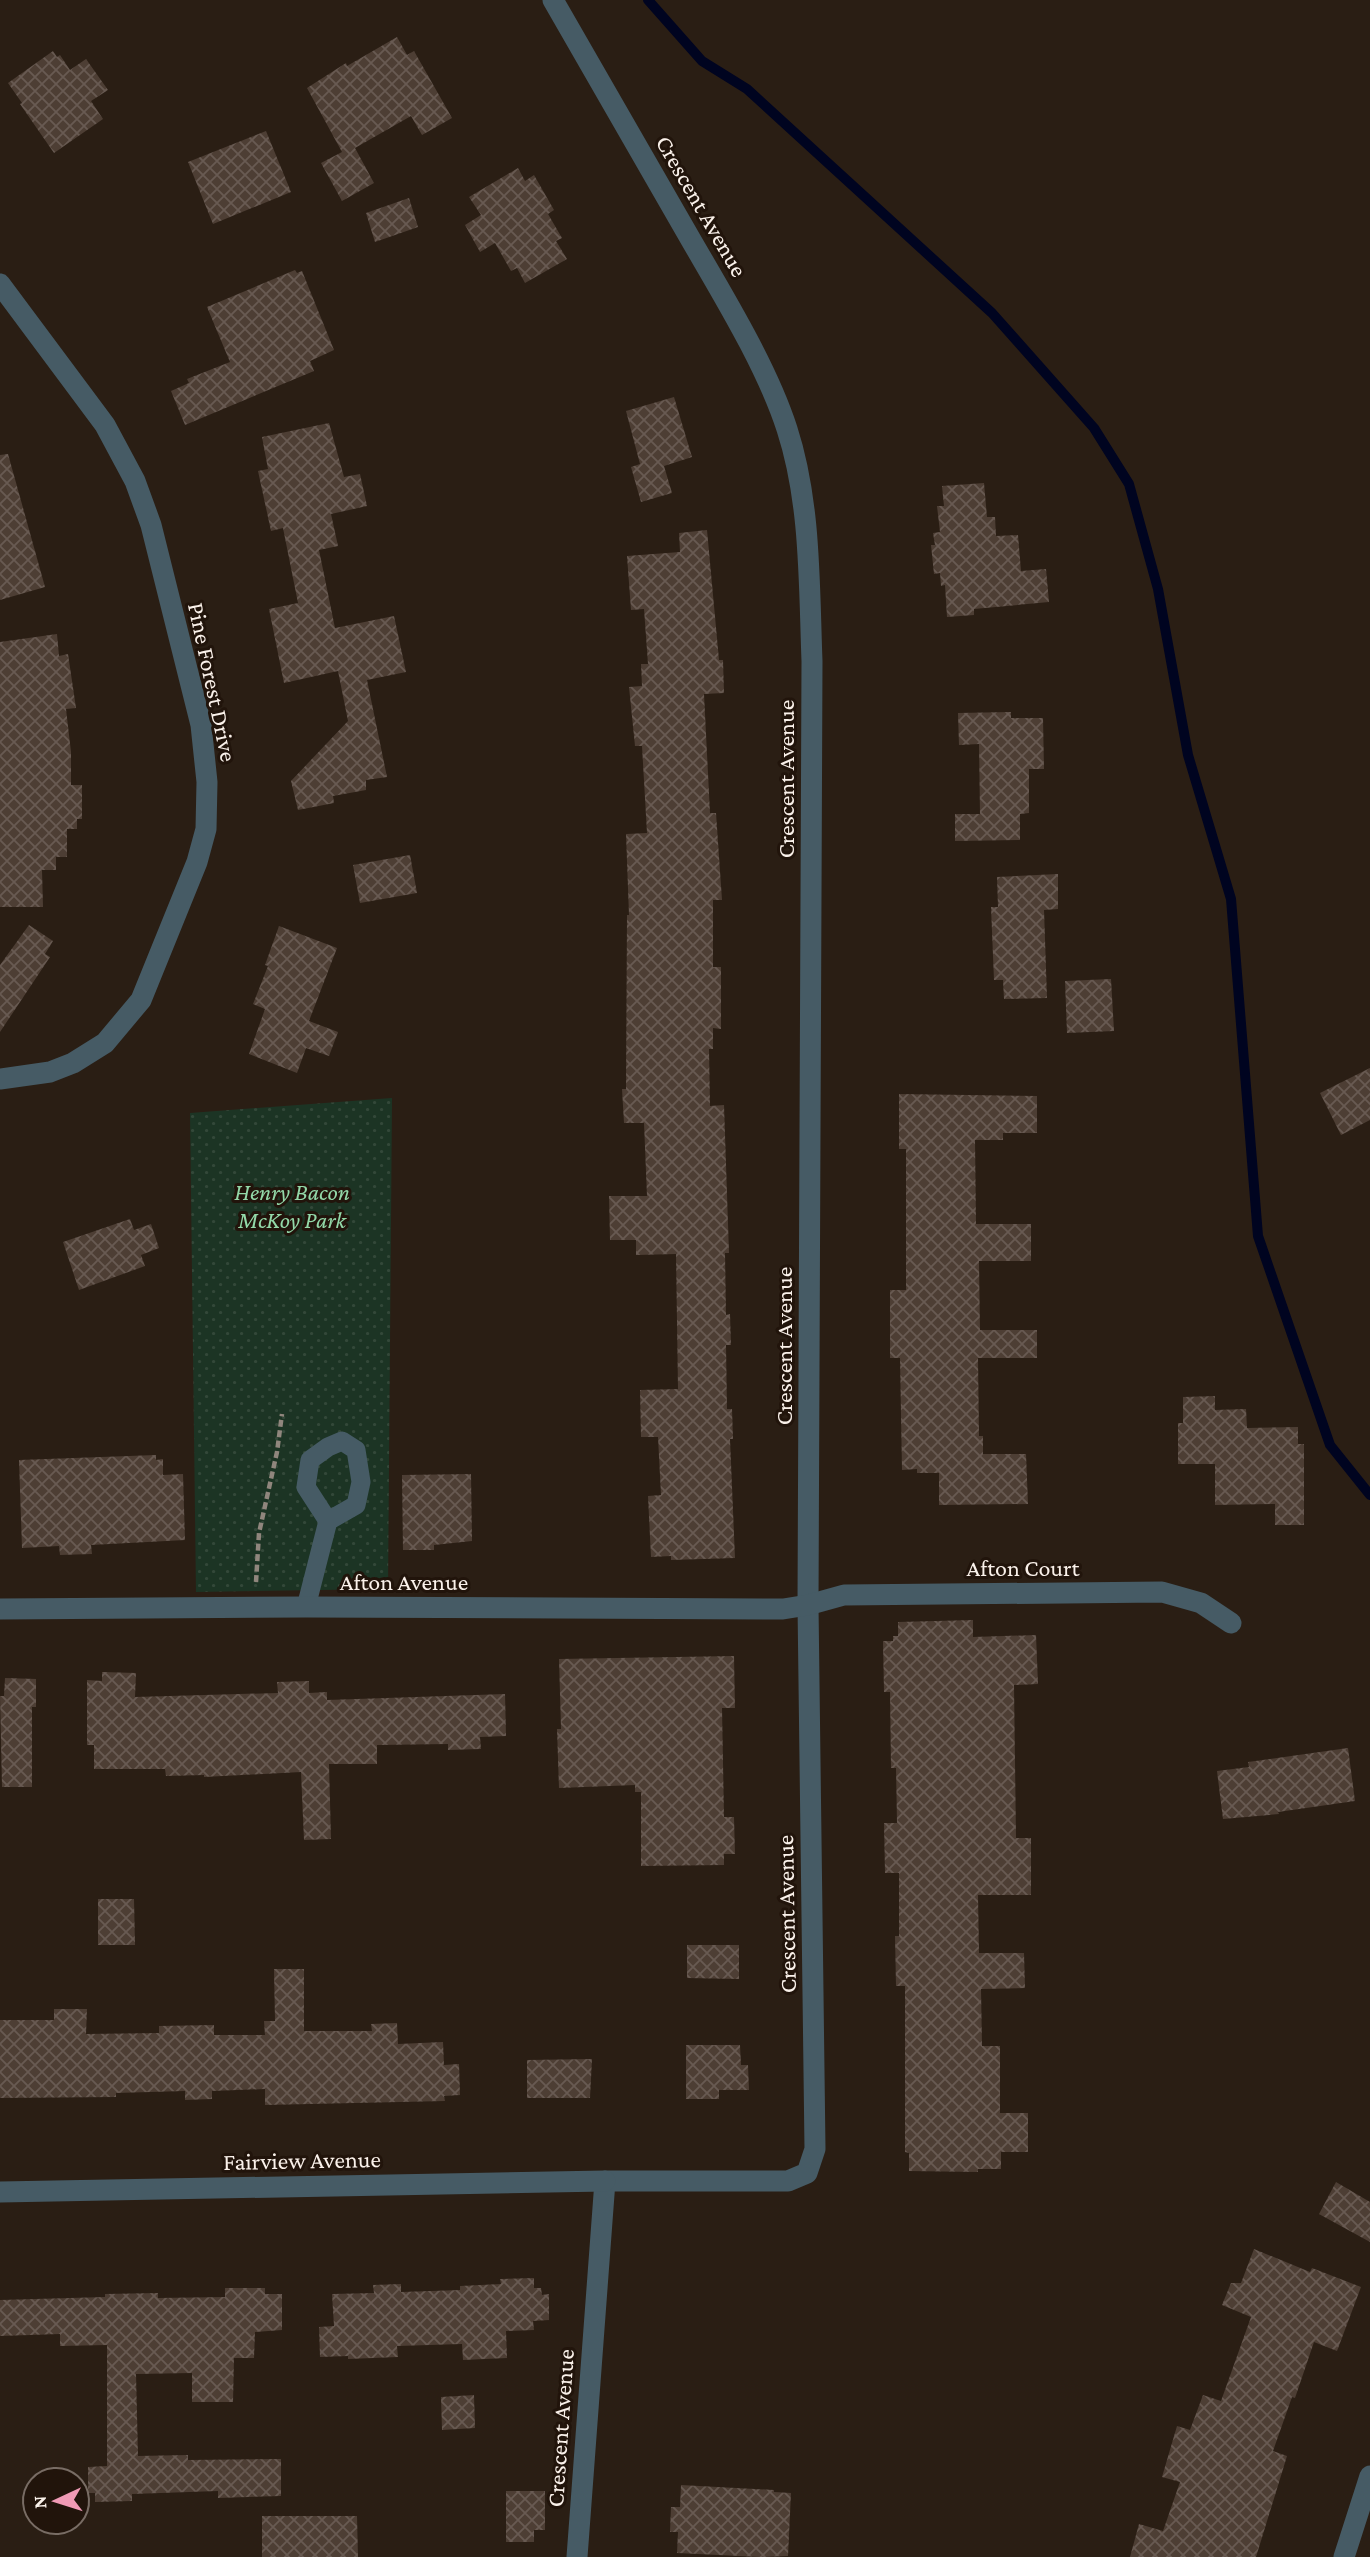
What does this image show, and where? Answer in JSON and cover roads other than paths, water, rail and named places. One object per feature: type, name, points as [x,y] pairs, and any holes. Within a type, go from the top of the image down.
[{"type":"street","name":"Crescent Avenue","points":[[553,0],[727,302],[770,387],[787,430],[800,487],[808,564],[811,661],[808,1605],[815,2149],[807,2173],[788,2181],[605,2181],[577,2557]]},
{"type":"street","name":"Pine Forest Drive","points":[[0,284],[105,425],[135,481],[151,524],[201,725],[207,782],[205,829],[197,862],[141,1000],[105,1043],[74,1063],[50,1072],[0,1079]]},
{"type":"street","name":"Afton Court","points":[[808,1605],[844,1595],[1162,1592],[1201,1603],[1231,1623]]},
{"type":"street","name":"Afton Avenue","points":[[0,1609],[783,1609],[808,1605]]},
{"type":"street","name":"Fairview Avenue","points":[[0,2192],[605,2181]]},
{"type":"street","points":[[1344,2557],[1370,2476]]},
{"type":"lane","points":[[306,1607],[328,1521]]},
{"type":"waterway","points":[[648,0],[702,61],[747,89],[992,313],[1094,428],[1129,484],[1158,589],[1188,755],[1231,899],[1258,1236],[1330,1445],[1370,1495]]},
{"type":"park label","name":"Henry Bacon McKoy Park","points":[[292,1205]]}]
